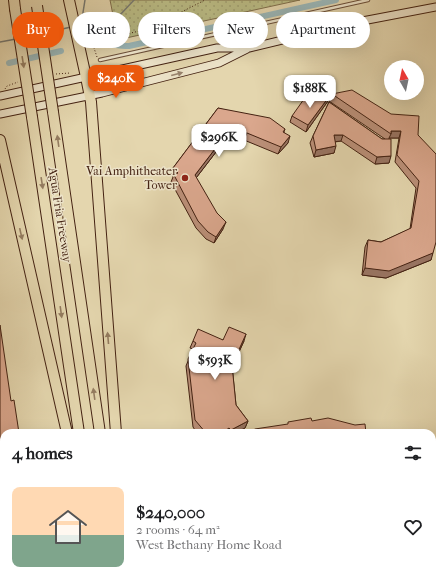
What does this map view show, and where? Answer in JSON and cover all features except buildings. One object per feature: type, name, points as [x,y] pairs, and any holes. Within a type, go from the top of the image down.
[{"type":"highway","points":[[69,1],[89,95],[116,429]]},
{"type":"highway","name":"Agua Fria Freeway","points":[[37,3],[99,429]]},
{"type":"highway","name":"Agua Fria Freeway","points":[[15,5],[78,429]]},
{"type":"highway","points":[[0,140],[66,429]]},
{"type":"main road","points":[[268,43],[357,22],[436,8]]},
{"type":"main road","points":[[0,96],[217,48]]},
{"type":"main road","points":[[0,114],[139,84],[218,63],[248,48]]},
{"type":"lane","points":[[100,60],[368,0]]},
{"type":"path","points":[[94,49],[91,39],[92,36],[97,34],[118,36],[148,29],[205,0]]},
{"type":"green space","points":[[110,0],[300,0],[245,12],[213,12],[213,19],[205,21],[205,12],[138,12],[138,35],[130,37],[130,12],[112,12]]},
{"type":"waterway","points":[[83,12],[85,0]]},
{"type":"waterway","points":[[123,12],[134,0]]},
{"type":"waterway","points":[[130,46],[336,0]]},
{"type":"waterway","points":[[64,29],[71,27]]},
{"type":"waterway","points":[[0,42],[12,40]]},
{"type":"waterway","points":[[9,63],[61,51]]},
{"type":"place","name":"Vai Amphitheater Tower","points":[[185,178]]}]
